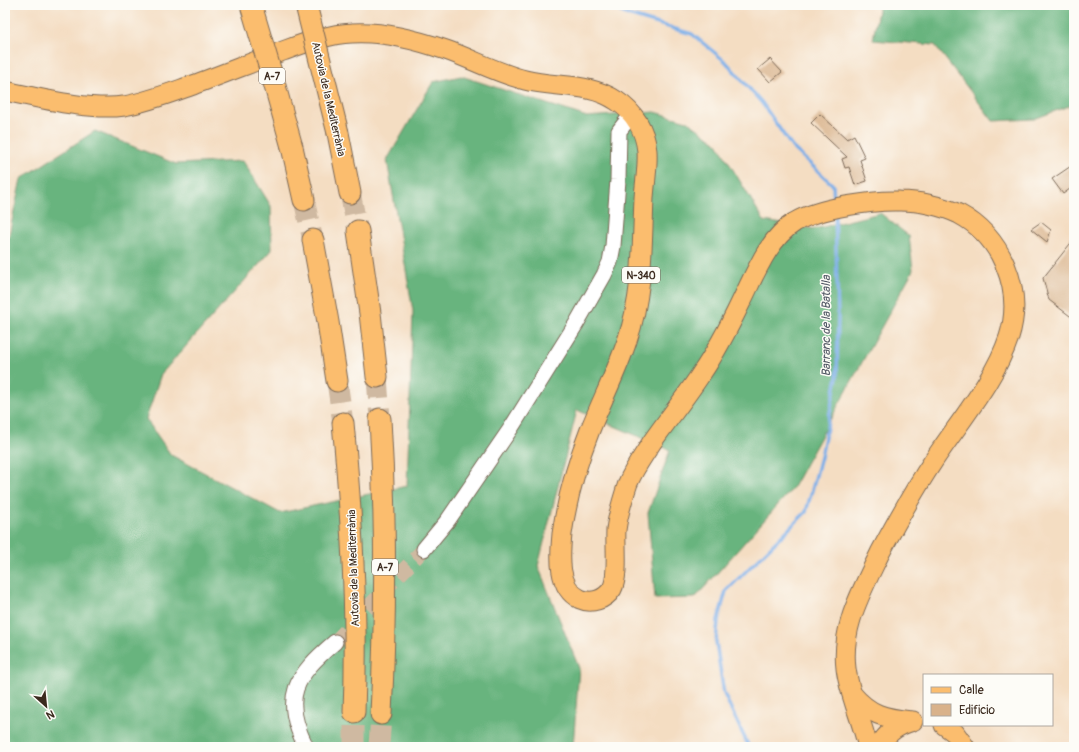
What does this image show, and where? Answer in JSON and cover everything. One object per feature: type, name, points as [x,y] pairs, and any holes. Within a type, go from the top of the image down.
[{"type":"highway","name":"A-7","points":[[251,5],[292,147],[304,200]]},
{"type":"highway","name":"Autovia de la Mediterrània","points":[[306,5],[338,133],[350,193]]},
{"type":"highway","points":[[358,232],[370,313],[377,377]]},
{"type":"highway","points":[[313,240],[337,382]]},
{"type":"highway","name":"A-7","points":[[380,419],[384,485],[386,580],[381,714]]},
{"type":"highway","name":"Autovia de la Mediterrània","points":[[343,423],[354,560],[356,674],[354,712]]},
{"type":"main road","name":"N-340","points":[[5,91],[50,100],[92,106],[104,107],[127,105],[172,92],[298,45],[328,36],[350,33],[365,33],[388,35],[445,50],[527,81],[587,88],[617,100],[632,114],[645,138],[647,155],[644,236],[638,300],[628,340],[590,429],[576,468],[563,531],[561,560],[562,574],[566,585],[581,600],[592,602],[604,597],[611,590],[616,573],[616,528],[620,509],[629,482],[645,452],[711,359],[757,269],[775,239],[793,224],[815,213],[842,207],[899,201],[929,205],[953,211],[973,223],[987,236],[1006,266],[1014,294],[1014,315],[1010,336],[996,365],[900,515],[857,603],[850,624],[844,658],[850,692]]},
{"type":"main road","points":[[850,692],[863,706],[875,714],[885,718],[917,721]]},
{"type":"main road","points":[[850,692],[868,747]]},
{"type":"main road","points":[[879,747],[887,735],[894,729],[917,721]]},
{"type":"main road","points":[[945,726],[955,733],[965,747]]},
{"type":"street","points":[[424,550],[448,520],[511,428],[576,324],[604,275],[610,262],[613,246],[618,180],[619,131],[632,114]]},
{"type":"street","points":[[306,747],[296,725],[294,697],[298,683],[305,671],[315,659],[335,642]]},
{"type":"green space","points":[[879,5],[1074,5],[1074,104],[1034,119],[993,121],[935,45],[873,40]]},
{"type":"green space","points":[[461,76],[587,117],[655,112],[687,121],[717,143],[764,221],[815,229],[880,213],[909,236],[913,270],[792,489],[695,598],[655,599],[648,513],[670,450],[577,410],[538,566],[579,668],[573,747],[5,747],[5,254],[21,179],[95,131],[176,164],[243,161],[271,206],[272,250],[161,374],[146,419],[171,455],[280,513],[407,486],[413,311],[387,160],[433,82]]},
{"type":"building","points":[[770,59],[782,72],[770,82],[758,69]]},
{"type":"building","points":[[820,114],[847,139],[854,135],[865,158],[860,160],[867,181],[855,185],[849,167],[845,168],[842,159],[847,157],[811,123]]},
{"type":"building","points":[[1074,164],[1074,186],[1063,194],[1052,179]]},
{"type":"building","points":[[1041,222],[1051,230],[1047,242],[1031,229]]},
{"type":"building","points":[[1074,239],[1074,319],[1049,300],[1043,278]]},
{"type":"waterway","name":"Barranc de la Batalla","points":[[605,5],[628,15],[692,34],[726,62],[762,103],[792,147],[833,185],[834,202]]},
{"type":"waterway","name":"Barranc de la Batalla","points":[[749,747],[724,694],[716,642],[718,620],[726,591],[806,512],[821,457],[837,377],[838,315],[835,214]]},
{"type":"tunnel","points":[[350,193],[358,231]]},
{"type":"tunnel","points":[[304,200],[313,240]]},
{"type":"tunnel","points":[[377,377],[380,419]]},
{"type":"tunnel","points":[[337,381],[343,423]]},
{"type":"tunnel","points":[[335,642],[424,549]]},
{"type":"tunnel","points":[[354,712],[354,747]]},
{"type":"tunnel","points":[[379,747],[381,714]]}]
